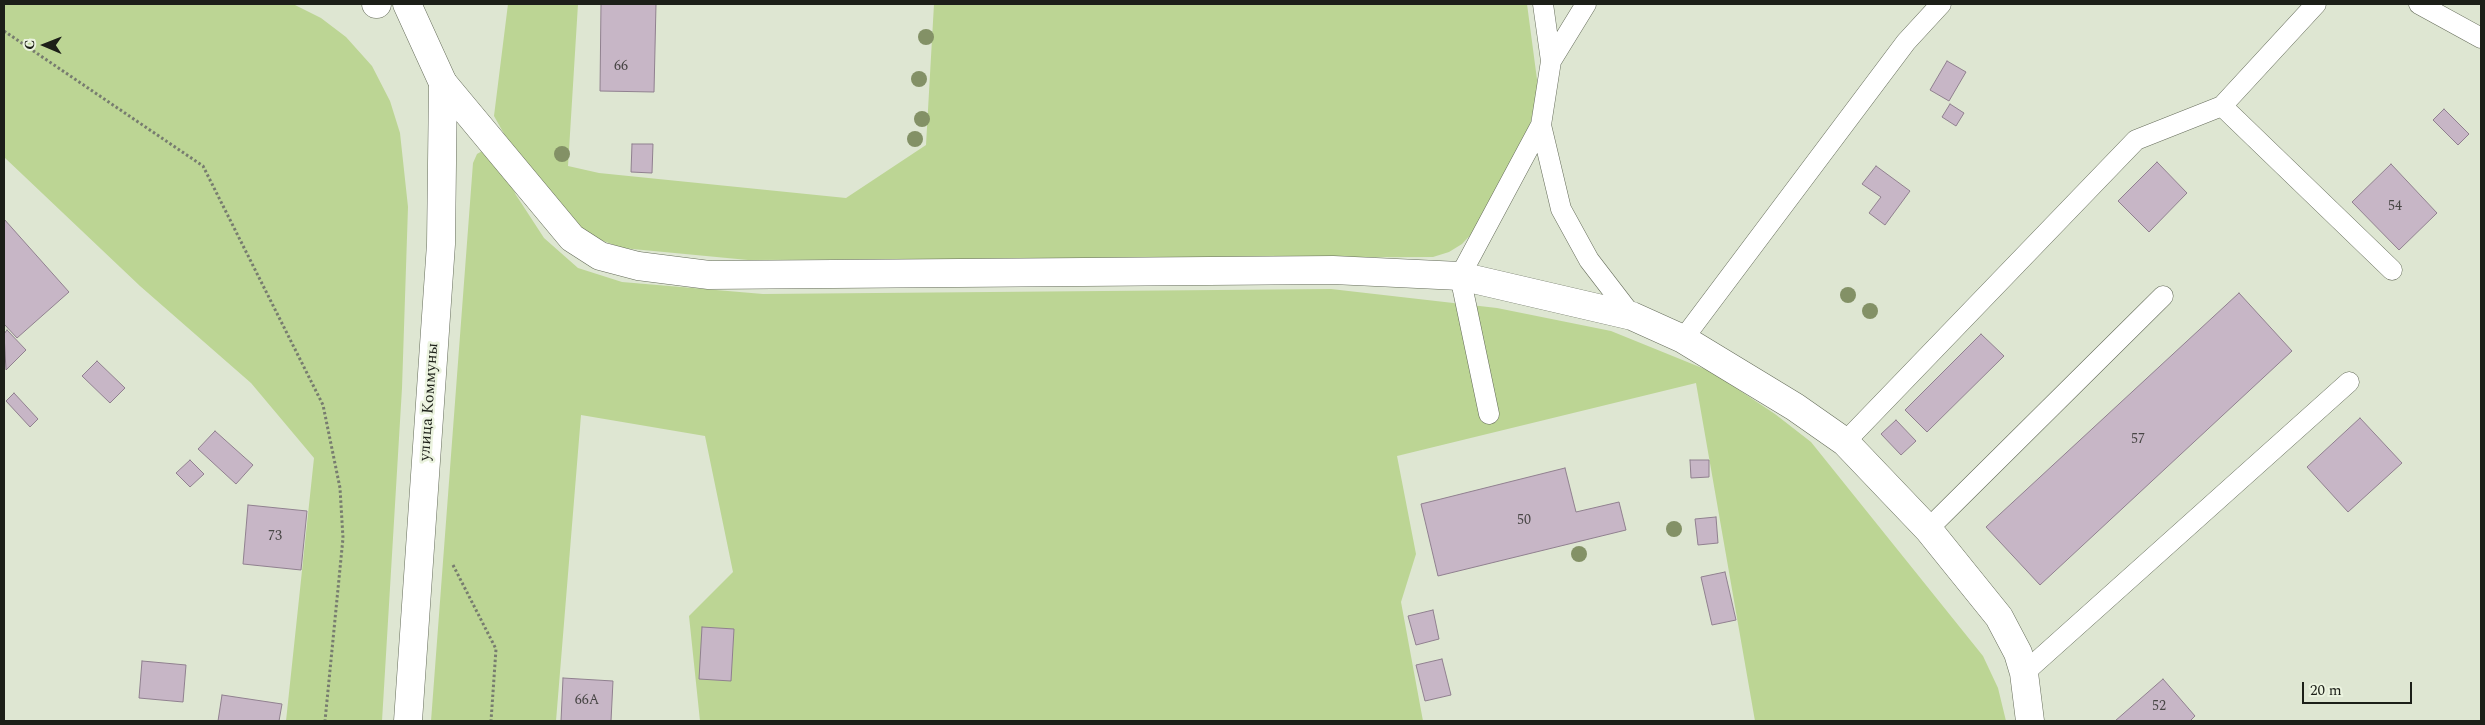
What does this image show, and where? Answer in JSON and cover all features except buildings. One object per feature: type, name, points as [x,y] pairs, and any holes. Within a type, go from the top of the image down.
[{"type":"street","points":[[407,4],[443,83],[572,238],[600,256],[638,266],[709,275],[1333,270],[1460,276],[1632,316],[1683,339],[1794,407],[1845,442],[1928,529],[1999,617],[2018,652],[2024,673],[2030,721]]},
{"type":"street","name":"улица Коммуны","points":[[408,721],[441,244],[443,83]]},
{"type":"lane","points":[[1489,414],[1460,276],[1541,125],[1551,61],[1542,4]]},
{"type":"lane","points":[[1551,61],[1586,4]]},
{"type":"lane","points":[[1683,339],[1906,42],[1941,4]]},
{"type":"lane","points":[[1845,442],[2136,140],[2222,106],[2316,4]]},
{"type":"lane","points":[[2418,4],[2481,38]]},
{"type":"lane","points":[[2222,106],[2392,270]]},
{"type":"lane","points":[[1541,125],[1561,209],[1589,260],[1632,316]]},
{"type":"lane","points":[[1928,529],[2164,296]]},
{"type":"lane","points":[[2024,673],[2349,382]]},
{"type":"path","points":[[4,31],[203,166],[323,405],[340,488],[343,538],[325,721]]},
{"type":"path","points":[[450,560],[496,649],[491,721]]},
{"type":"green space","points":[[4,4],[293,4],[321,18],[346,37],[372,66],[390,101],[400,133],[408,207],[402,388],[382,721],[286,721],[314,458],[251,383],[140,286],[4,157]]},
{"type":"green space","points":[[508,4],[578,4],[568,166],[599,173],[846,198],[926,145],[934,4],[1527,4],[1538,87],[1527,140],[1477,228],[1462,244],[1449,252],[1433,257],[748,260],[622,248],[585,234],[516,155],[494,116]]},
{"type":"green space","points":[[484,150],[499,160],[516,195],[544,238],[578,268],[622,282],[763,294],[1331,289],[1497,308],[1611,331],[1712,372],[1775,414],[1811,442],[1983,656],[1998,688],[2006,721],[1755,721],[1696,383],[1397,456],[1416,554],[1401,602],[1423,721],[700,721],[689,616],[733,572],[705,436],[581,415],[556,721],[431,721],[473,163],[477,154]]}]
